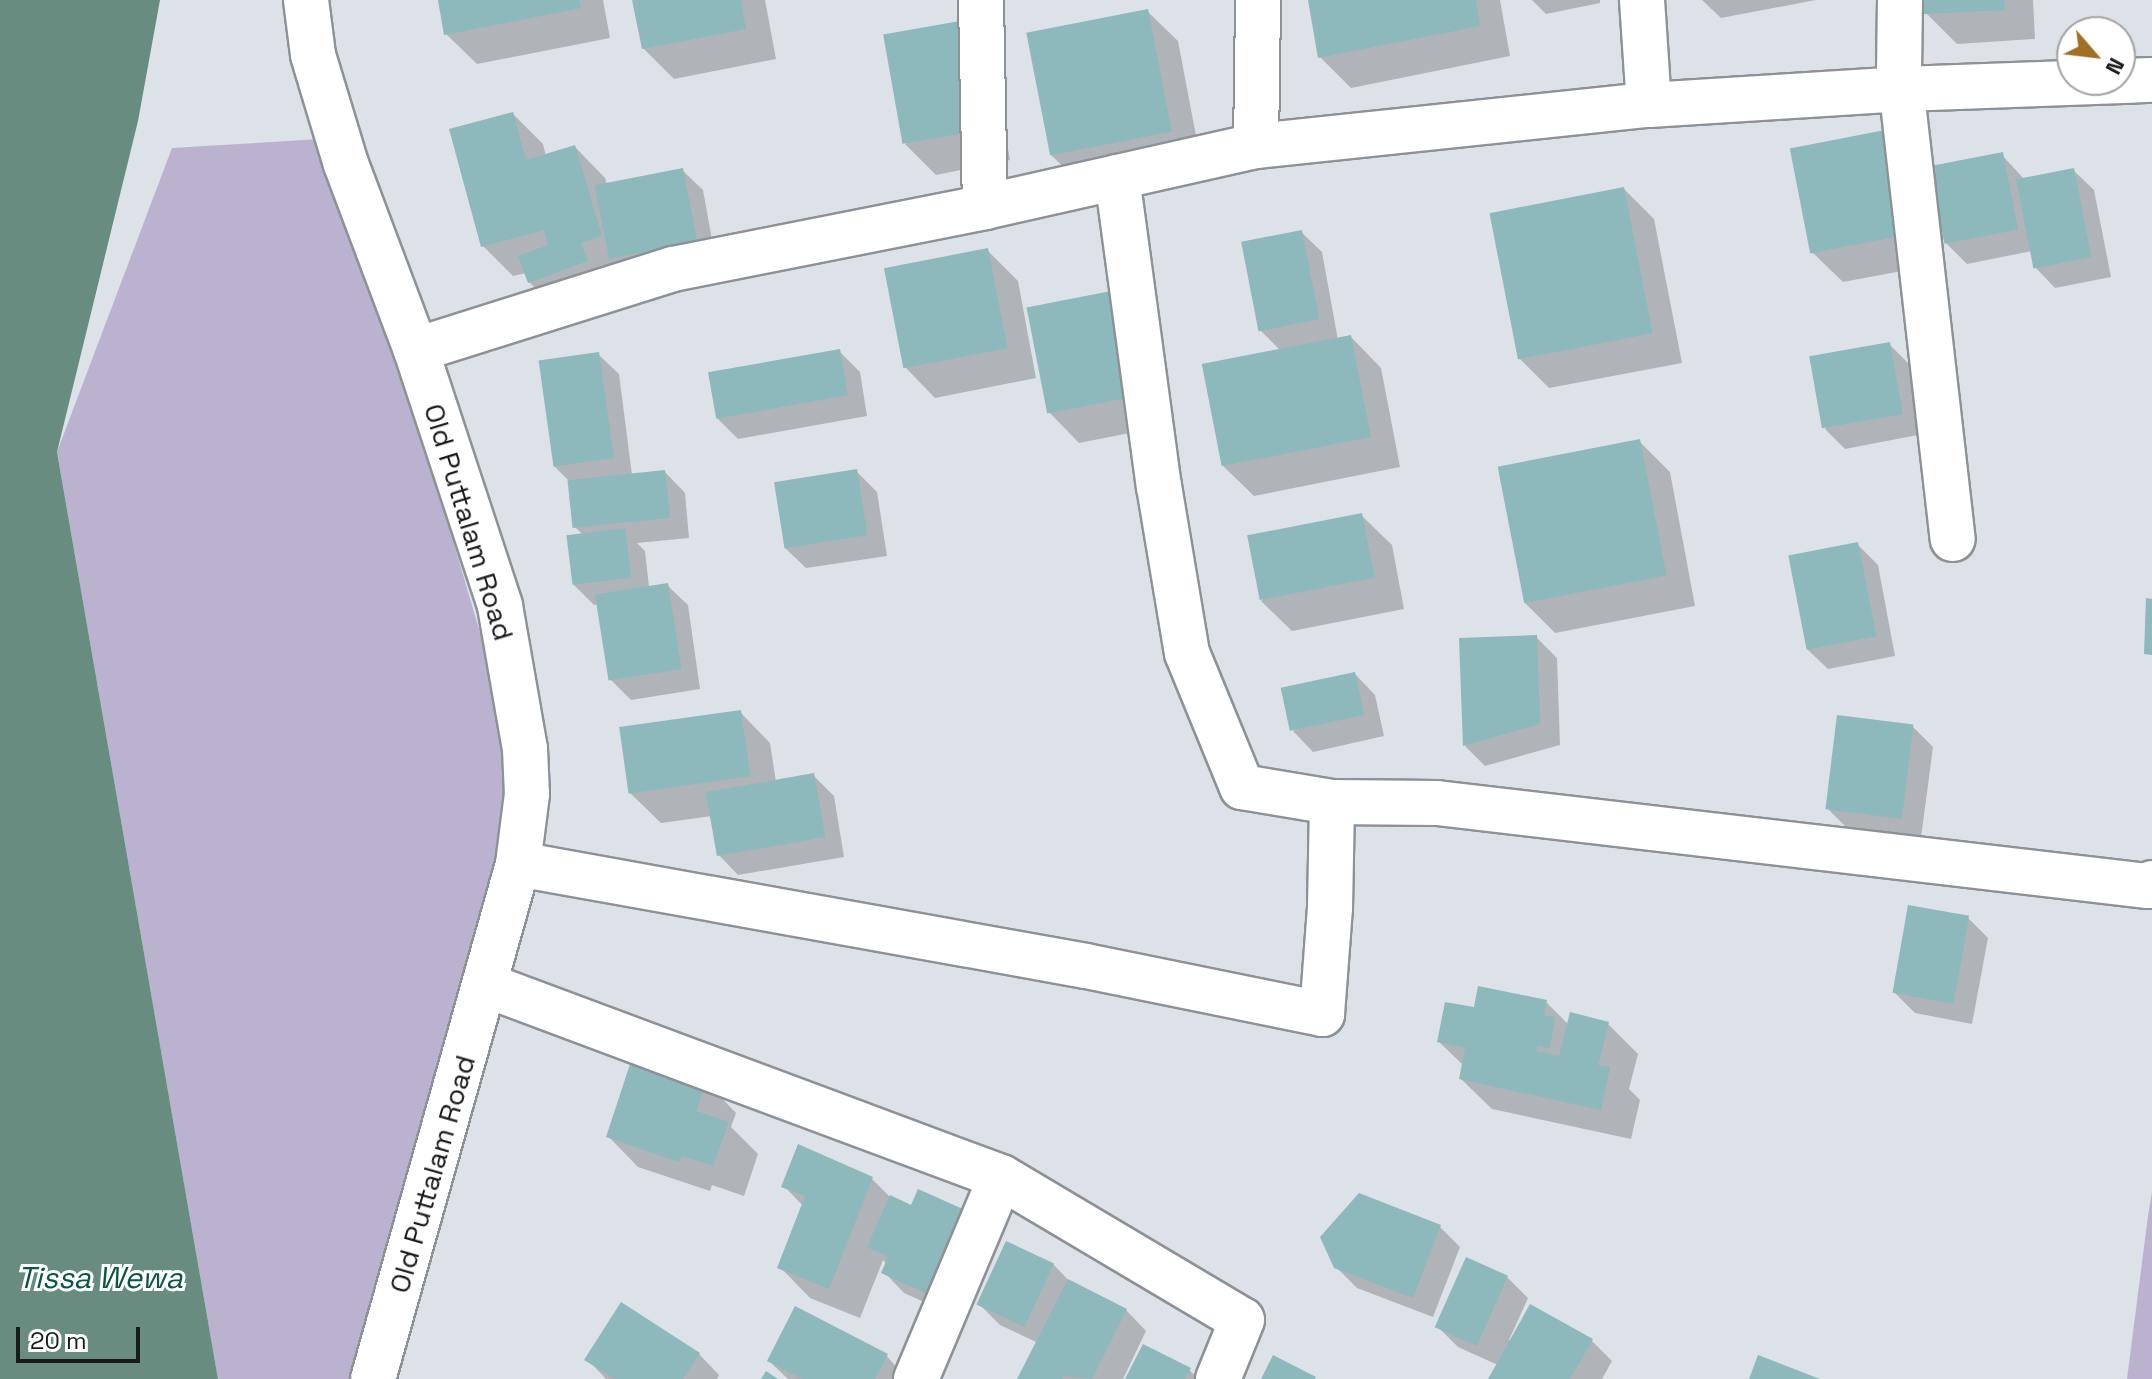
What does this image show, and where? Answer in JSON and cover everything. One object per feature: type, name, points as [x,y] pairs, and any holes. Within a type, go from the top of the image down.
[{"type":"street","name":"Old Puttalam Road","points":[[306,0],[313,55],[346,164],[416,350],[500,606],[525,749],[524,833],[518,864],[373,1379]]},
{"type":"street","points":[[981,0],[985,207]]},
{"type":"street","points":[[1256,146],[1258,0]]},
{"type":"street","points":[[1642,0],[1649,105]]},
{"type":"street","points":[[1900,0],[1899,68],[1953,539]]},
{"type":"street","points":[[416,350],[673,269],[985,207],[1256,146],[1649,105],[1903,89],[2152,80]]},
{"type":"street","points":[[1117,177],[1159,486],[1187,653],[1242,787],[1332,802],[1437,803],[2148,886],[2152,883]]},
{"type":"street","points":[[518,864],[1086,966],[1322,1014],[1330,908],[1332,802]]},
{"type":"street","points":[[486,985],[1001,1177],[1242,1320],[1218,1379]]},
{"type":"street","points":[[916,1379],[1001,1177]]},
{"type":"shaded area","points":[[320,139],[401,363],[488,660],[510,745],[509,821],[477,952],[350,1379],[218,1379],[57,452],[172,148]]},
{"type":"shaded area","points":[[2152,1192],[2152,1379],[2127,1379],[2148,1216]]},
{"type":"water","name":"Tissa Wewa","points":[[0,0],[160,0],[138,121],[57,452],[218,1379],[0,1379]]},
{"type":"building","points":[[438,0],[579,0],[581,8],[444,35]]},
{"type":"building","points":[[632,0],[741,0],[746,29],[642,49]]},
{"type":"building","points":[[1308,0],[1476,0],[1480,26],[1318,58]]},
{"type":"building","points":[[1924,0],[2004,0],[2005,10],[1924,14]]},
{"type":"building","points":[[1148,9],[1172,132],[1050,155],[1026,33]]},
{"type":"building","points":[[960,21],[979,130],[902,144],[883,35]]},
{"type":"building","points":[[513,112],[526,160],[575,145],[602,236],[581,243],[588,261],[528,283],[518,256],[548,245],[544,230],[481,247],[449,129]]},
{"type":"building","points":[[1885,130],[1905,235],[1810,254],[1790,149]]},
{"type":"building","points":[[2003,152],[2018,230],[1944,244],[1929,166]]},
{"type":"building","points":[[683,168],[697,242],[609,259],[595,185]]},
{"type":"building","points":[[2074,168],[2091,257],[2033,269],[2016,179]]},
{"type":"building","points":[[1624,187],[1652,333],[1518,359],[1490,213]]},
{"type":"building","points":[[1302,230],[1319,319],[1259,331],[1241,242]]},
{"type":"building","points":[[988,248],[1007,348],[903,368],[884,268]]},
{"type":"building","points":[[1111,291],[1132,397],[1047,413],[1027,307]]},
{"type":"building","points":[[1351,335],[1371,437],[1222,466],[1202,364]]},
{"type":"building","points":[[1890,342],[1903,414],[1822,428],[1809,356]]},
{"type":"building","points":[[840,349],[848,395],[716,419],[708,372]]},
{"type":"building","points":[[599,352],[614,458],[553,466],[539,360]]},
{"type":"building","points":[[1640,439],[1667,575],[1524,603],[1498,467]]},
{"type":"building","points":[[857,469],[867,535],[785,548],[774,482]]},
{"type":"building","points":[[665,470],[670,518],[573,528],[568,480]]},
{"type":"building","points":[[1362,513],[1375,578],[1260,600],[1247,535]]},
{"type":"building","points":[[625,528],[631,578],[573,585],[566,535]]},
{"type":"building","points":[[1858,542],[1876,636],[1807,650],[1788,556]]},
{"type":"building","points":[[668,583],[682,669],[609,681],[595,595]]},
{"type":"building","points":[[2146,598],[2152,599],[2152,655],[2144,654]]},
{"type":"building","points":[[1537,635],[1540,724],[1463,746],[1459,638]]},
{"type":"building","points":[[1355,672],[1364,715],[1290,731],[1281,688]]},
{"type":"building","points":[[741,710],[750,776],[629,793],[619,727]]},
{"type":"building","points":[[1837,715],[1913,724],[1902,819],[1825,809]]},
{"type":"building","points":[[814,773],[825,837],[717,856],[706,792]]},
{"type":"building","points":[[1908,905],[1969,916],[1954,1003],[1893,993]]},
{"type":"building","points":[[1478,986],[1547,1000],[1544,1015],[1555,1017],[1550,1048],[1538,1046],[1536,1051],[1559,1056],[1570,1012],[1609,1022],[1598,1065],[1610,1067],[1601,1110],[1459,1079],[1465,1048],[1437,1042],[1445,1002],[1474,1007]]},
{"type":"building","points":[[633,1055],[707,1080],[696,1111],[729,1122],[713,1166],[682,1156],[679,1162],[606,1137]]},
{"type":"building","points":[[798,1144],[873,1177],[829,1289],[777,1268],[805,1196],[781,1187]]},
{"type":"building","points":[[918,1189],[965,1210],[928,1294],[881,1273],[888,1257],[867,1247],[890,1195],[911,1205]]},
{"type":"building","points":[[1359,1193],[1441,1225],[1413,1298],[1334,1268],[1320,1237]]},
{"type":"building","points":[[1006,1241],[1054,1263],[1024,1327],[976,1304]]},
{"type":"building","points":[[1466,1257],[1508,1276],[1477,1346],[1435,1327]]},
{"type":"building","points":[[1068,1279],[1127,1309],[1092,1379],[1064,1376],[1062,1379],[1017,1379]]},
{"type":"building","points":[[621,1302],[700,1353],[683,1379],[615,1379],[584,1360]]},
{"type":"building","points":[[1530,1304],[1593,1339],[1570,1379],[1488,1379]]},
{"type":"building","points":[[795,1306],[888,1354],[875,1379],[802,1379],[767,1361]]},
{"type":"building","points":[[1143,1344],[1191,1368],[1185,1379],[1125,1379]]},
{"type":"building","points":[[1273,1355],[1316,1377],[1315,1379],[1261,1379]]},
{"type":"building","points":[[1758,1355],[1820,1379],[1749,1379]]},
{"type":"building","points":[[766,1371],[778,1379],[761,1379]]}]
